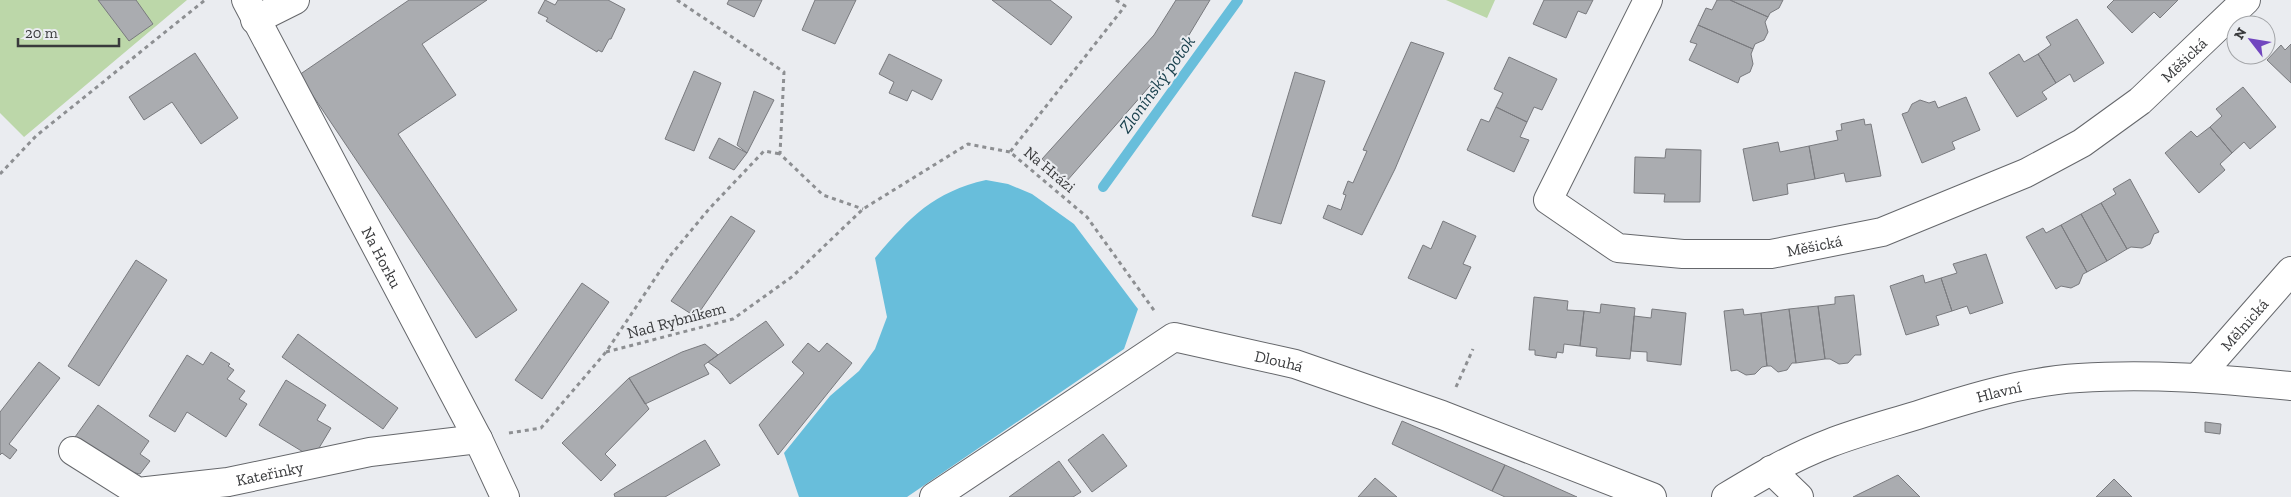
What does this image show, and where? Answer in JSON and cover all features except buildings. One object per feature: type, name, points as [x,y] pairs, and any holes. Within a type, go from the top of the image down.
[{"type":"street","points":[[250,10],[294,0]]},
{"type":"street","name":"Měšická","points":[[1648,0],[1548,200],[1618,248],[1683,254],[1771,254],[1882,232],[2026,173],[2082,143],[2140,101],[2246,0]]},
{"type":"street","name":"Na Horku","points":[[250,10],[478,439],[505,497]]},
{"type":"street","name":"Mělnická","points":[[2198,377],[2291,271]]},
{"type":"street","points":[[934,497],[1174,337]]},
{"type":"street","name":"Dlouhá","points":[[1174,337],[1295,364],[1442,415],[1652,497]]},
{"type":"street","name":"Hlavní","points":[[1726,497],[1771,470],[1829,443],[1968,399],[2022,387],[2095,377],[2198,377],[2291,386]]},
{"type":"street","name":"Kateřinky","points":[[73,451],[138,492],[228,482],[370,452],[478,439]]},
{"type":"street","points":[[1771,470],[1799,497]]},
{"type":"path","points":[[0,174],[36,136],[205,0]]},
{"type":"path","points":[[677,0],[784,72],[780,154],[823,194],[863,209]]},
{"type":"path","name":"Na Hrázi","points":[[1116,0],[1125,6],[1010,152],[1087,217],[1174,337]]},
{"type":"path","name":"Nad Rybníkem","points":[[606,352],[733,319],[793,276],[863,209],[968,144],[1010,152]]},
{"type":"path","name":"Nad Rybníkem","points":[[478,439],[540,428],[606,352],[670,256],[709,208],[764,151],[780,154]]},
{"type":"path","points":[[1442,415],[1473,349]]},
{"type":"green space","points":[[0,0],[187,0],[24,137],[0,113]]},
{"type":"green space","points":[[1446,0],[1495,0],[1487,18]]},
{"type":"water","points":[[986,180],[1008,184],[1032,194],[1074,224],[1138,309],[1124,349],[907,497],[799,497],[784,453],[830,396],[859,371],[875,349],[887,317],[875,258],[923,208],[951,192]]},
{"type":"waterway","name":"Zlonínský potok","points":[[1103,187],[1238,0]]}]
